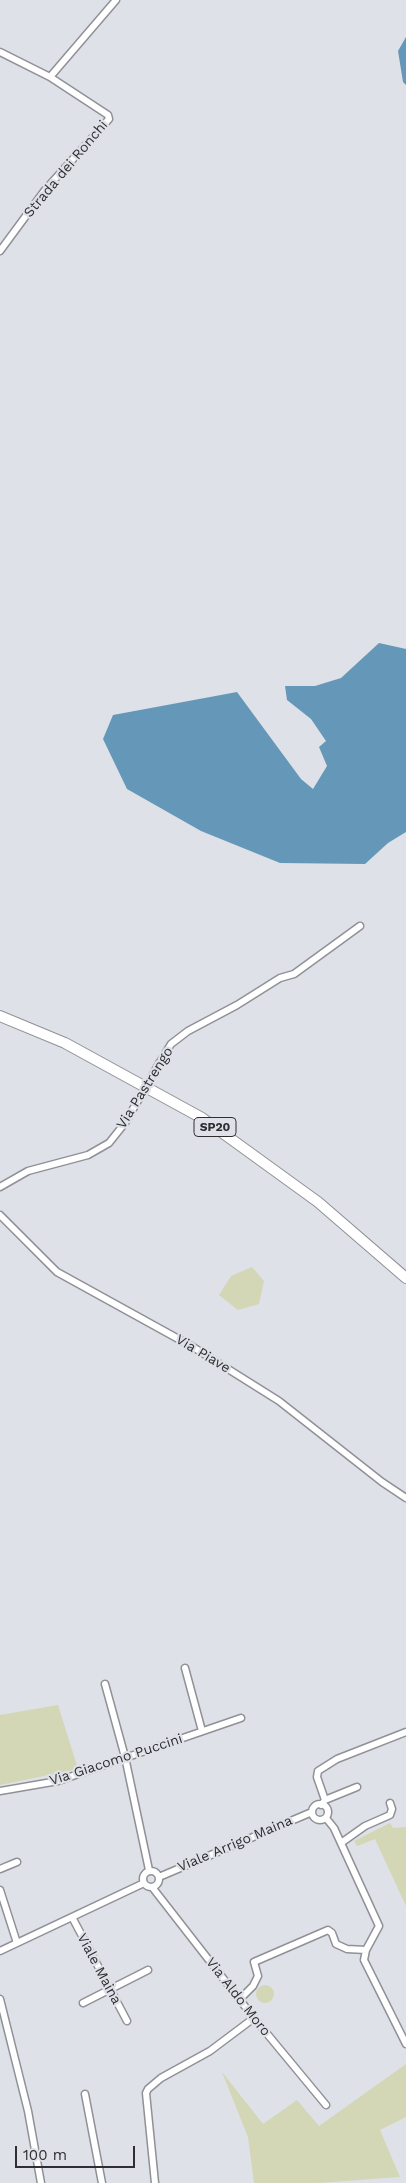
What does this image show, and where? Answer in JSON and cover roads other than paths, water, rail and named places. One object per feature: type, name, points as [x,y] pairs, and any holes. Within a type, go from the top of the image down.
[{"type":"main road","name":"SP20","points":[[0,1016],[65,1043],[202,1118],[318,1202],[406,1278]]},
{"type":"street","points":[[50,77],[116,0]]},
{"type":"street","name":"Strada dei Ronchi","points":[[0,52],[50,77],[108,115],[109,119],[45,190],[0,251]]},
{"type":"street","name":"Via Pastrengo","points":[[0,1187],[28,1171],[88,1155],[109,1143],[124,1123],[171,1044],[188,1031],[237,1005],[280,978],[294,974],[360,926]]},
{"type":"street","name":"Via Piave","points":[[0,1216],[56,1272],[192,1347],[279,1401],[382,1482],[406,1498]]},
{"type":"street","points":[[185,1668],[202,1731]]},
{"type":"street","points":[[105,1684],[125,1758],[149,1870]]},
{"type":"street","name":"Via Giacomo Puccini","points":[[0,1792],[58,1781],[241,1718]]},
{"type":"street","points":[[326,1818],[328,1813],[323,1802],[317,1777],[318,1771],[337,1759],[406,1732]]},
{"type":"street","points":[[326,1818],[320,1820],[314,1818],[312,1812],[315,1807],[357,1787]]},
{"type":"street","points":[[341,1843],[365,1826],[390,1815],[392,1809],[390,1803]]},
{"type":"street","name":"Viale Arrigo Maina","points":[[159,1876],[312,1812]]},
{"type":"street","points":[[326,1818],[334,1828],[379,1926],[366,1950],[364,1960],[406,2044]]},
{"type":"street","points":[[0,1868],[16,1862]]},
{"type":"street","points":[[144,1883],[152,1887],[157,1884],[159,1876],[154,1871],[149,1870]]},
{"type":"street","points":[[144,1883],[143,1875],[149,1870]]},
{"type":"street","points":[[0,1951],[144,1883]]},
{"type":"street","name":"Via Aldo Moro","points":[[152,1887],[254,2018],[326,2105]]},
{"type":"street","points":[[0,1890],[17,1943]]},
{"type":"street","name":"Viale Maina","points":[[72,1917],[127,2021]]},
{"type":"street","points":[[240,2000],[253,1986],[258,1976],[254,1962],[328,1930],[336,1944],[346,1950],[366,1950]]},
{"type":"street","points":[[84,2003],[148,1970]]},
{"type":"street","points":[[0,1999],[28,2111],[41,2183]]},
{"type":"street","points":[[155,2183],[146,2093],[148,2089],[161,2078],[210,2051],[254,2018]]},
{"type":"street","points":[[85,2094],[102,2183]]},
{"type":"water","points":[[406,37],[406,85],[403,82],[398,51]]},
{"type":"water","points":[[379,643],[406,649],[406,832],[388,843],[365,864],[280,863],[201,831],[127,789],[103,739],[113,715],[237,692],[301,779],[313,789],[327,766],[319,747],[326,741],[311,719],[287,700],[285,686],[315,686],[341,678]]}]
